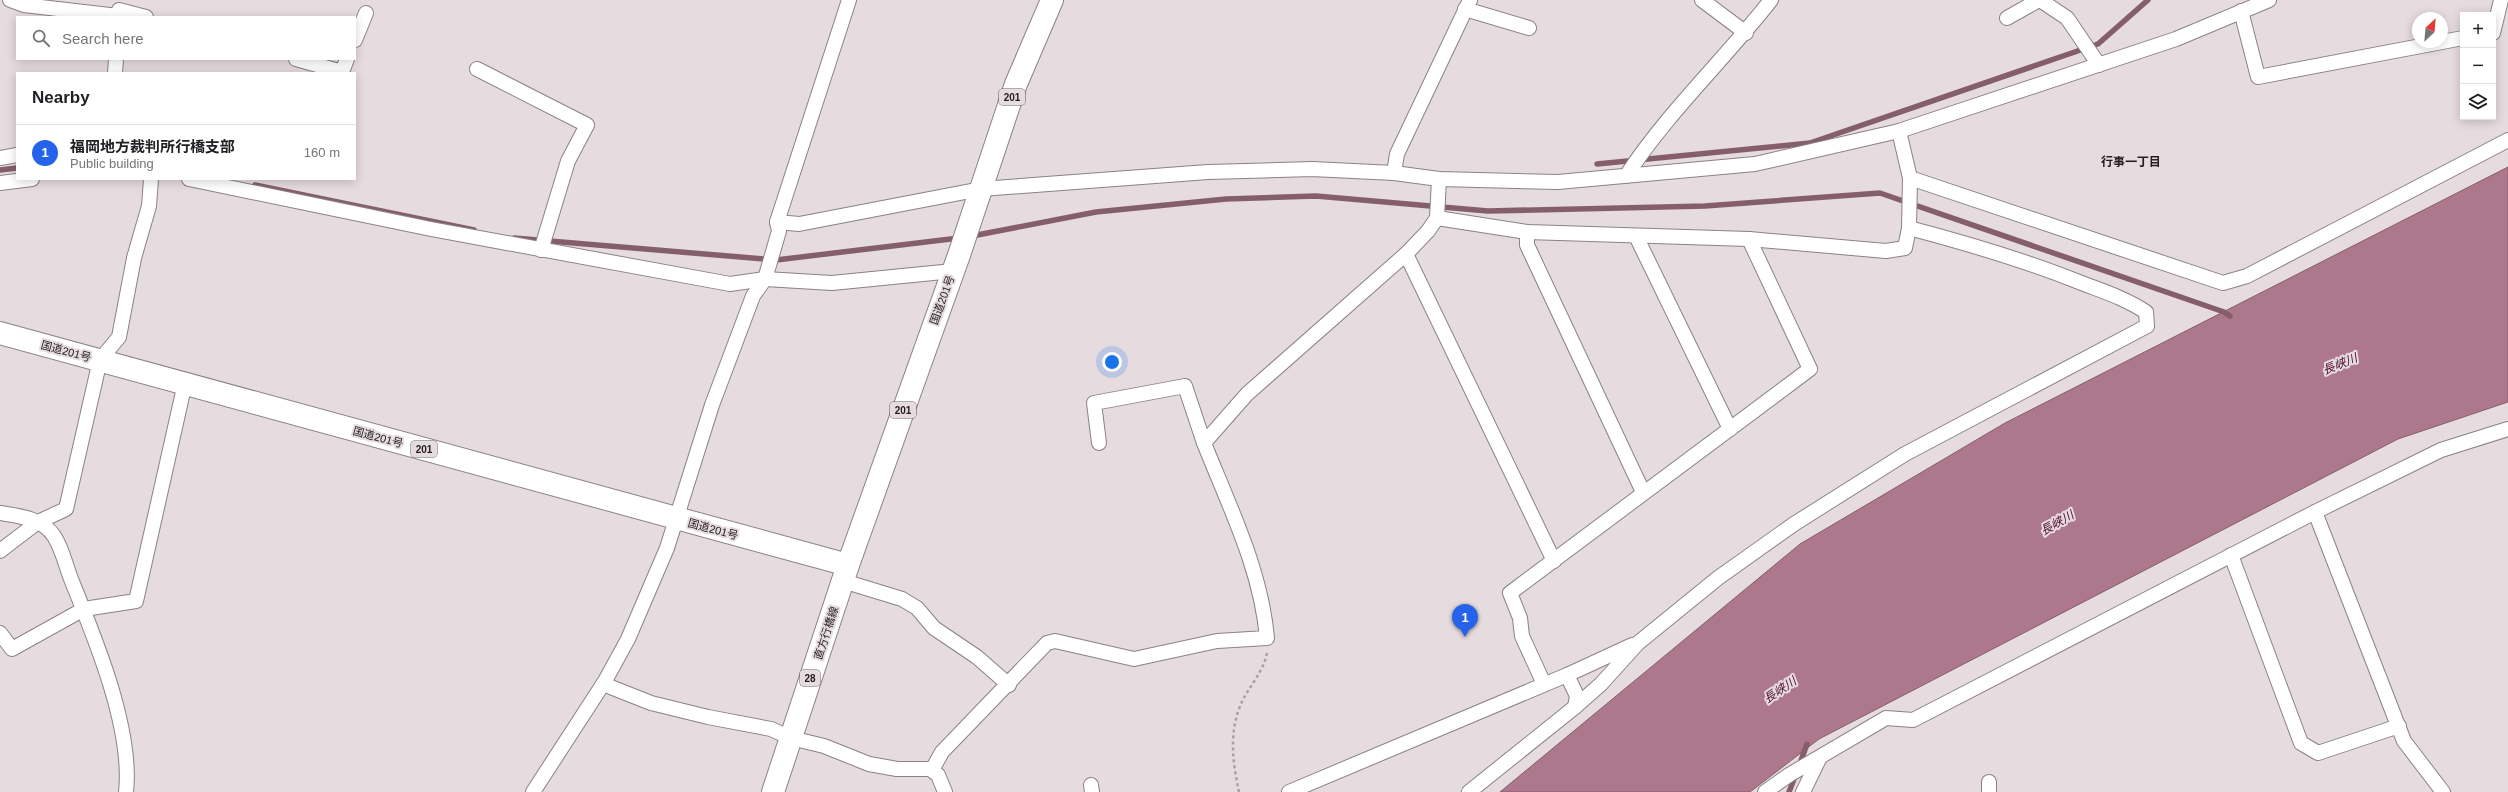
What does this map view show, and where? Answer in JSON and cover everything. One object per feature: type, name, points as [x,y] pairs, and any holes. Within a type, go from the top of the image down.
[{"type":"main road","name":"国道201号","points":[[0,333],[676,519],[846,573],[956,263],[1016,84],[1052,0]]},
{"type":"main road","name":"直方行橋線","points":[[772,792],[846,573]]},
{"type":"street","points":[[10,0],[24,5],[119,11],[142,16]]},
{"type":"street","points":[[1702,0],[1746,32]]},
{"type":"street","points":[[1626,176],[1649,141],[1746,32],[1771,0]]},
{"type":"street","points":[[2007,18],[2040,0],[2067,18],[2099,65]]},
{"type":"street","points":[[778,227],[980,192],[1208,172],[1312,169],[1394,173],[1438,184],[1558,182],[1755,164],[1899,131],[2176,39],[2269,0]]},
{"type":"street","points":[[2496,21],[2501,0]]},
{"type":"street","points":[[532,792],[603,684],[628,639],[667,548],[712,405],[753,296],[766,275],[778,227],[846,1]]},
{"type":"street","points":[[1394,173],[1397,154],[1467,4],[1529,28]]},
{"type":"street","points":[[2241,11],[2258,77],[2460,39]]},
{"type":"street","points":[[356,38],[366,13]]},
{"type":"street","points":[[115,72],[116,60]]},
{"type":"street","points":[[300,60],[342,72],[347,60]]},
{"type":"street","points":[[477,69],[587,125],[568,161],[541,250]]},
{"type":"street","points":[[1437,218],[1527,232],[1749,239],[1886,251],[1905,248],[1909,228],[1910,184],[1899,131]]},
{"type":"street","points":[[1910,184],[2223,283],[2246,276],[2508,140]]},
{"type":"street","points":[[0,158],[16,155]]},
{"type":"street","points":[[0,183],[24,180]]},
{"type":"street","points":[[0,551],[38,522],[66,509],[100,360],[119,337],[134,258],[149,206],[151,180]]},
{"type":"street","points":[[194,180],[541,250],[730,284],[766,275],[832,283],[956,263]]},
{"type":"street","points":[[1204,443],[1247,394],[1406,254],[1428,231],[1437,218],[1438,184]]},
{"type":"street","points":[[1469,792],[1601,684],[1638,643],[1718,578],[1794,524],[1898,458],[2147,326],[2146,312],[2130,302],[2055,272],[1947,238],[1909,228]]},
{"type":"street","points":[[1527,232],[1527,245],[1644,492]]},
{"type":"street","points":[[1636,236],[1730,429]]},
{"type":"street","points":[[1544,684],[1522,636],[1520,618],[1510,593],[1810,370],[1749,239]]},
{"type":"street","points":[[1406,254],[1554,561]]},
{"type":"street","points":[[0,632],[12,649],[84,610],[136,601],[185,383]]},
{"type":"street","points":[[932,770],[942,752],[1009,685],[1041,647],[1055,641],[1134,659],[1217,641],[1267,638],[1259,588],[1252,561],[1204,443],[1185,386],[1094,403],[1099,443]]},
{"type":"street","points":[[1765,792],[1886,718],[1913,720],[2315,512],[2441,450],[2508,429]]},
{"type":"street","points":[[2315,512],[2404,741],[2443,792]]},
{"type":"street","points":[[0,513],[23,516],[38,522],[54,536],[84,610],[116,707],[128,774],[126,792]]},
{"type":"street","points":[[2231,555],[2301,743],[2318,753],[2399,726]]},
{"type":"street","points":[[846,573],[902,599],[917,608],[934,628],[977,657],[1009,685]]},
{"type":"street","points":[[1288,792],[1567,675],[1638,643]]},
{"type":"street","points":[[1567,675],[1577,696],[1574,707]]},
{"type":"street","points":[[603,684],[651,703],[708,717],[750,723],[771,729],[790,738],[824,746],[881,767],[932,770],[938,775],[945,792]]},
{"type":"street","points":[[1803,792],[1820,757]]},
{"type":"path","points":[[1239,792],[1233,757],[1234,724],[1238,709],[1266,659],[1267,638]]},
{"type":"water","name":"長峡川","points":[[2508,167],[2508,402],[2398,439],[1819,739],[1750,792],[1500,792],[1800,544],[2005,423]]},
{"type":"waterway","points":[[1597,164],[1810,143],[2098,44],[2148,0]]},
{"type":"waterway","points":[[0,170],[16,168]]},
{"type":"waterway","points":[[255,185],[474,230]]},
{"type":"waterway","points":[[972,236],[1096,212],[1226,199],[1316,196],[1488,211],[1705,206],[1880,193],[2224,312],[2230,316]]},
{"type":"waterway","points":[[514,238],[776,260],[959,238]]},
{"type":"waterway","points":[[1799,766],[1807,744]]},
{"type":"waterway","points":[[1789,792],[1796,774]]},
{"type":"place","name":"福岡地方裁判所行橋支部","points":[[1465,637]]},
{"type":"district","name":"行事一丁目","points":[[2131,162]]}]
